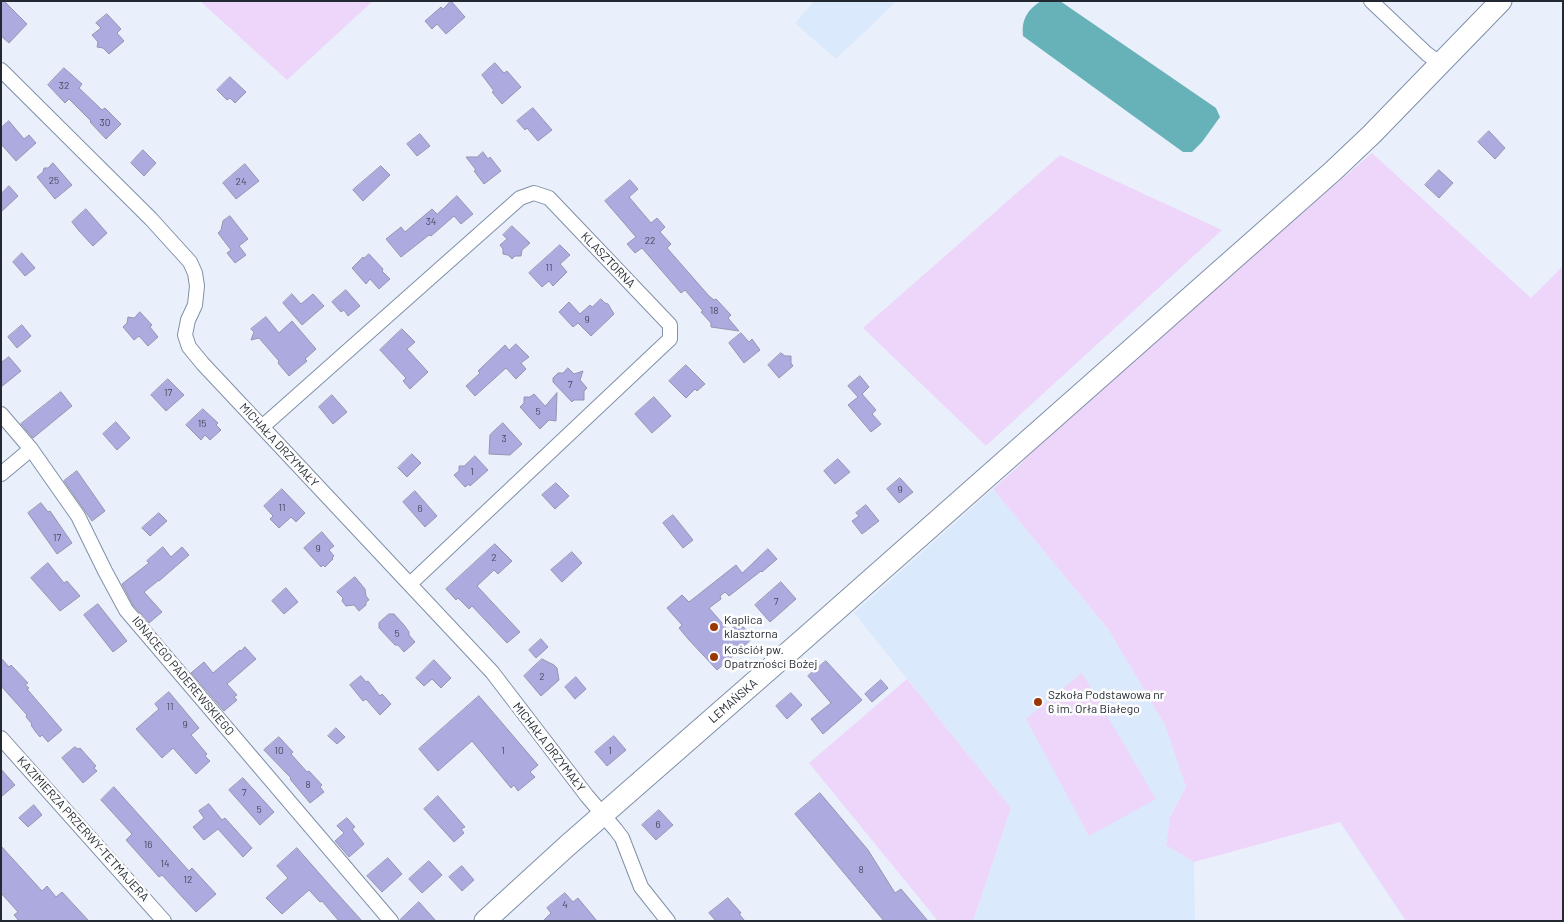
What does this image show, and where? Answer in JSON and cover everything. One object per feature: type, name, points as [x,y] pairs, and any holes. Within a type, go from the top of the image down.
[{"type":"main road","name":"LEMAŃSKA","points":[[485,921],[1333,170],[1372,134],[1501,1]]},
{"type":"street","points":[[1371,1],[1427,54],[1441,64]]},
{"type":"street","name":"MICHAŁA DRZYMAŁY","points":[[1,70],[151,219],[190,262],[195,273],[197,286],[195,305],[188,320],[185,336],[189,346],[262,427],[492,672],[622,838],[641,887],[668,921]]},
{"type":"street","name":"KLASZTORNA","points":[[262,427],[520,198],[534,193],[549,198],[670,325],[670,338],[410,584]]},
{"type":"street","name":"IGNACEGO PADEREWSKIEGO","points":[[1,414],[31,449],[78,516],[104,571],[126,610],[391,921]]},
{"type":"street","points":[[1,474],[31,449]]},
{"type":"street","name":"KAZIMIERZA PRZERWY-TETMAJERA","points":[[1,738],[164,921]]},
{"type":"shaded area","points":[[200,1],[373,1],[287,80]]},
{"type":"shaded area","points":[[814,1],[897,1],[836,59],[795,23]]},
{"type":"shaded area","points":[[1372,153],[1531,298],[1563,266],[1563,921],[1406,921],[1340,822],[1194,862],[1166,845],[1170,817],[1186,787],[1165,725],[1108,629],[993,489],[1022,463],[1036,443]]},
{"type":"shaded area","points":[[1060,155],[1222,230],[986,446],[863,328]]},
{"type":"shaded area","name":"Szkoła Podstawowa nr 6 im. Orła Białego","points":[[993,489],[1108,629],[1165,725],[1186,787],[1170,817],[1166,844],[1194,862],[1195,921],[973,921],[1011,808],[854,613]]},
{"type":"shaded area","points":[[1082,673],[1156,799],[1089,836],[1026,719]]},
{"type":"shaded area","points":[[907,679],[1011,808],[973,921],[938,921],[809,763]]},
{"type":"water","points":[[1041,1],[1060,1],[1216,108],[1220,117],[1202,142],[1192,152],[1183,152],[1023,36],[1023,25],[1026,16]]},
{"type":"building","points":[[1,1],[4,1],[27,24],[9,43],[1,36]]},
{"type":"building","points":[[451,1],[465,17],[446,34],[437,24],[432,29],[425,21]]},
{"type":"building","points":[[107,14],[121,29],[117,33],[124,41],[109,54],[103,48],[97,47],[98,42],[92,35],[101,28],[96,23]]},
{"type":"building","points":[[495,63],[504,73],[507,71],[521,87],[502,104],[482,75]]},
{"type":"building","points":[[64,68],[82,84],[79,88],[102,110],[105,108],[121,124],[106,139],[69,99],[65,103],[48,85]]},
{"type":"building","points":[[230,77],[246,92],[235,103],[230,98],[227,100],[217,90]]},
{"type":"building","points":[[533,108],[552,130],[538,141],[527,128],[525,130],[517,121]]},
{"type":"building","points":[[9,121],[24,139],[29,135],[36,143],[16,161],[1,144],[1,128]]},
{"type":"building","points":[[1489,131],[1505,148],[1495,159],[1478,142]]},
{"type":"building","points":[[420,134],[430,146],[417,156],[407,144]]},
{"type":"building","points":[[143,150],[156,163],[144,176],[131,163]]},
{"type":"building","points":[[483,152],[488,159],[490,157],[501,171],[484,184],[466,157],[477,157]]},
{"type":"building","points":[[53,163],[72,185],[55,199],[37,177],[43,172],[44,168],[48,168]]},
{"type":"building","points":[[245,164],[259,181],[236,199],[223,183]]},
{"type":"building","points":[[381,166],[390,175],[363,201],[353,190]]},
{"type":"building","points":[[1439,170],[1453,183],[1439,198],[1425,185]]},
{"type":"building","points":[[630,180],[638,189],[629,197],[651,223],[657,218],[665,227],[660,232],[671,244],[667,248],[709,296],[714,300],[716,299],[731,315],[728,318],[739,331],[711,327],[711,323],[701,312],[703,311],[685,290],[681,293],[642,248],[635,253],[627,244],[636,237],[605,201]]},
{"type":"building","points":[[9,186],[18,196],[1,212],[1,194]]},
{"type":"building","points":[[457,196],[473,214],[461,224],[454,216],[431,236],[429,235],[401,257],[386,239],[401,227],[405,232],[432,209],[437,214]]},
{"type":"building","points":[[86,209],[107,233],[93,246],[72,222]]},
{"type":"building","points":[[230,216],[248,239],[239,246],[246,255],[235,263],[227,253],[231,250],[218,233],[221,230],[223,221]]},
{"type":"building","points":[[512,226],[530,243],[522,250],[521,256],[515,256],[512,259],[508,255],[503,254],[503,249],[500,245],[507,239],[503,235]]},
{"type":"building","points":[[560,245],[570,255],[560,264],[567,272],[553,286],[549,281],[542,287],[529,273]]},
{"type":"building","points":[[22,253],[35,268],[25,276],[13,262]]},
{"type":"building","points":[[369,254],[390,279],[379,289],[370,279],[366,284],[352,268]]},
{"type":"building","points":[[346,290],[360,306],[348,316],[344,310],[341,312],[332,302]]},
{"type":"building","points":[[292,294],[301,304],[313,294],[324,306],[302,325],[283,303]]},
{"type":"building","points":[[601,299],[608,304],[614,314],[591,336],[578,323],[573,327],[559,312],[569,302],[580,314],[590,305],[592,307]]},
{"type":"building","points":[[140,312],[152,325],[150,327],[158,337],[148,346],[139,336],[134,340],[123,327],[127,323],[128,317],[134,318]]},
{"type":"building","points":[[266,317],[279,333],[292,321],[316,349],[305,359],[307,361],[289,376],[259,338],[251,340],[254,332],[251,329]]},
{"type":"building","points":[[22,325],[31,336],[17,348],[8,337]]},
{"type":"building","points":[[402,329],[415,342],[407,349],[428,372],[410,389],[403,381],[406,378],[380,350]]},
{"type":"building","points":[[741,333],[749,342],[752,339],[760,350],[744,363],[729,343]]},
{"type":"building","points":[[516,344],[529,357],[521,363],[526,369],[516,379],[506,368],[475,396],[466,386],[480,373],[478,371],[505,345],[509,350]]},
{"type":"building","points":[[781,353],[785,356],[791,356],[793,366],[779,378],[768,365]]},
{"type":"building","points":[[9,357],[21,371],[1,387],[1,363]]},
{"type":"building","points":[[686,365],[705,384],[697,391],[695,389],[686,398],[669,381]]},
{"type":"building","points":[[568,368],[574,374],[583,371],[580,380],[587,388],[584,391],[584,400],[574,400],[572,402],[553,382],[553,378],[558,373],[563,373]]},
{"type":"building","points":[[860,376],[869,387],[862,394],[876,410],[872,414],[881,424],[871,432],[848,405],[858,397],[848,386]]},
{"type":"building","points":[[168,379],[184,395],[166,411],[151,395]]},
{"type":"building","points":[[61,392],[72,406],[33,438],[21,424]]},
{"type":"building","points":[[557,393],[556,421],[549,420],[540,429],[520,407],[524,403],[524,397],[530,397],[534,394],[545,406]]},
{"type":"building","points":[[332,395],[347,412],[333,424],[319,407]]},
{"type":"building","points":[[654,397],[671,416],[652,433],[635,414]]},
{"type":"building","points":[[203,409],[218,423],[216,425],[221,430],[210,440],[205,435],[201,440],[186,425]]},
{"type":"building","points":[[116,422],[130,438],[117,450],[103,434]]},
{"type":"building","points":[[503,423],[522,444],[510,455],[489,454],[490,435]]},
{"type":"building","points":[[412,454],[421,463],[407,477],[398,468]]},
{"type":"building","points":[[475,456],[488,470],[470,486],[469,484],[465,487],[454,475],[459,471],[459,466],[464,466]]},
{"type":"building","points":[[838,459],[850,472],[835,484],[824,471]]},
{"type":"building","points":[[77,471],[105,511],[92,521],[64,481]]},
{"type":"building","points":[[900,478],[913,492],[899,503],[887,489]]},
{"type":"building","points":[[556,483],[569,496],[555,509],[542,495]]},
{"type":"building","points":[[282,489],[305,513],[296,522],[291,517],[279,528],[270,519],[273,516],[264,506]]},
{"type":"building","points":[[415,491],[437,516],[425,527],[403,502]]},
{"type":"building","points":[[41,503],[48,512],[50,511],[72,543],[57,554],[28,513]]},
{"type":"building","points":[[866,505],[879,521],[862,534],[852,521],[859,516],[856,513]]},
{"type":"building","points":[[159,513],[167,521],[150,536],[142,528]]},
{"type":"building","points":[[673,515],[693,540],[683,548],[663,523]]},
{"type":"building","points":[[322,532],[334,546],[329,550],[334,556],[333,559],[325,567],[323,565],[321,567],[304,548]]},
{"type":"building","points":[[495,544],[512,561],[498,574],[494,570],[477,586],[520,632],[507,643],[472,606],[469,609],[458,598],[456,600],[446,589]]},
{"type":"building","points":[[163,547],[171,557],[182,547],[189,555],[144,592],[162,612],[149,623],[133,605],[122,584],[149,563],[147,561]]},
{"type":"building","points":[[768,549],[777,559],[729,596],[725,592],[720,596],[721,599],[709,608],[729,631],[739,622],[753,638],[717,670],[679,628],[682,625],[667,608],[682,595],[689,602],[736,565],[742,573]]},
{"type":"building","points":[[572,552],[582,563],[562,582],[551,570]]},
{"type":"building","points":[[48,563],[64,583],[67,581],[80,596],[60,611],[31,578]]},
{"type":"building","points":[[355,577],[365,589],[369,600],[359,611],[354,605],[346,606],[342,601],[343,598],[337,592]]},
{"type":"building","points":[[781,582],[796,599],[770,622],[755,605]]},
{"type":"building","points":[[286,588],[298,602],[284,614],[272,601]]},
{"type":"building","points":[[98,604],[127,641],[113,652],[84,615]]},
{"type":"building","points":[[389,614],[394,614],[415,642],[404,652],[379,628],[379,623]]},
{"type":"building","points":[[541,639],[548,647],[536,658],[529,650]]},
{"type":"building","points":[[245,647],[256,659],[227,684],[237,695],[234,697],[237,700],[224,711],[191,673],[204,662],[213,673]]},
{"type":"building","points":[[1,658],[9,667],[11,665],[28,683],[25,685],[29,688],[27,689],[62,730],[48,742],[42,735],[40,737],[26,717],[27,715],[1,686]]},
{"type":"building","points":[[542,659],[557,668],[559,680],[541,696],[524,676]]},
{"type":"building","points":[[434,660],[451,678],[441,688],[432,679],[424,686],[416,678]]},
{"type":"building","points":[[826,661],[862,700],[823,734],[811,719],[831,703],[808,676]]},
{"type":"building","points":[[361,676],[366,682],[368,681],[380,696],[382,694],[391,704],[380,715],[366,699],[363,701],[350,685]]},
{"type":"building","points":[[576,677],[586,689],[575,699],[565,687]]},
{"type":"building","points":[[881,680],[888,688],[872,702],[865,694]]},
{"type":"building","points":[[169,692],[199,728],[191,735],[207,754],[205,756],[210,761],[196,774],[173,748],[162,758],[136,729],[159,709],[155,704]]},
{"type":"building","points":[[791,693],[802,705],[787,719],[776,706]]},
{"type":"building","points":[[479,696],[538,765],[530,772],[535,777],[518,791],[514,785],[511,788],[472,741],[438,771],[419,749]]},
{"type":"building","points":[[336,728],[345,737],[337,744],[328,736]]},
{"type":"building","points":[[614,736],[626,750],[607,766],[595,752]]},
{"type":"building","points":[[279,737],[293,752],[291,754],[307,772],[309,771],[322,785],[320,787],[324,792],[310,803],[291,778],[264,750]]},
{"type":"building","points":[[75,747],[80,748],[96,766],[94,768],[97,771],[83,783],[62,758]]},
{"type":"building","points":[[1,769],[15,785],[1,797]]},
{"type":"building","points":[[243,778],[274,812],[260,825],[229,790]]},
{"type":"building","points":[[114,787],[189,871],[192,868],[216,894],[196,912],[162,875],[159,877],[126,840],[132,834],[101,800]]},
{"type":"building","points":[[820,793],[868,850],[895,893],[901,889],[928,921],[884,921],[795,814]]},
{"type":"building","points":[[438,796],[465,827],[461,829],[464,833],[454,842],[424,809]]},
{"type":"building","points":[[209,804],[222,820],[225,818],[252,848],[243,857],[218,829],[204,840],[193,827],[204,818],[199,811]]},
{"type":"building","points":[[34,805],[42,815],[28,827],[19,818]]},
{"type":"building","points":[[659,810],[673,825],[656,840],[642,825]]},
{"type":"building","points":[[347,818],[355,827],[352,829],[364,844],[349,857],[335,841],[344,833],[337,826]]},
{"type":"building","points":[[1,846],[42,891],[47,886],[56,897],[62,892],[89,921],[19,921],[14,915],[18,912],[1,893]]},
{"type":"building","points":[[297,848],[362,921],[339,921],[322,901],[320,902],[309,890],[282,914],[266,898],[288,878],[277,866]]},
{"type":"building","points":[[388,858],[402,874],[382,892],[367,876]]},
{"type":"building","points":[[429,861],[442,875],[422,893],[409,879]]},
{"type":"building","points":[[462,866],[474,880],[462,891],[449,877]]},
{"type":"building","points":[[565,893],[573,902],[578,898],[597,921],[543,921],[551,913],[547,908]]},
{"type":"building","points":[[728,898],[741,913],[739,914],[745,921],[716,921],[709,913]]},
{"type":"building","points":[[419,902],[436,921],[400,921],[400,920]]},
{"type":"place","name":"Kaplica klasztorna","points":[[714,627]]},
{"type":"place","name":"Kościół pw. Opatrzności Bożej","points":[[714,657]]},
{"type":"place","name":"Szkoła Podstawowa nr 6 im. Orła Białego","points":[[1038,702]]}]
